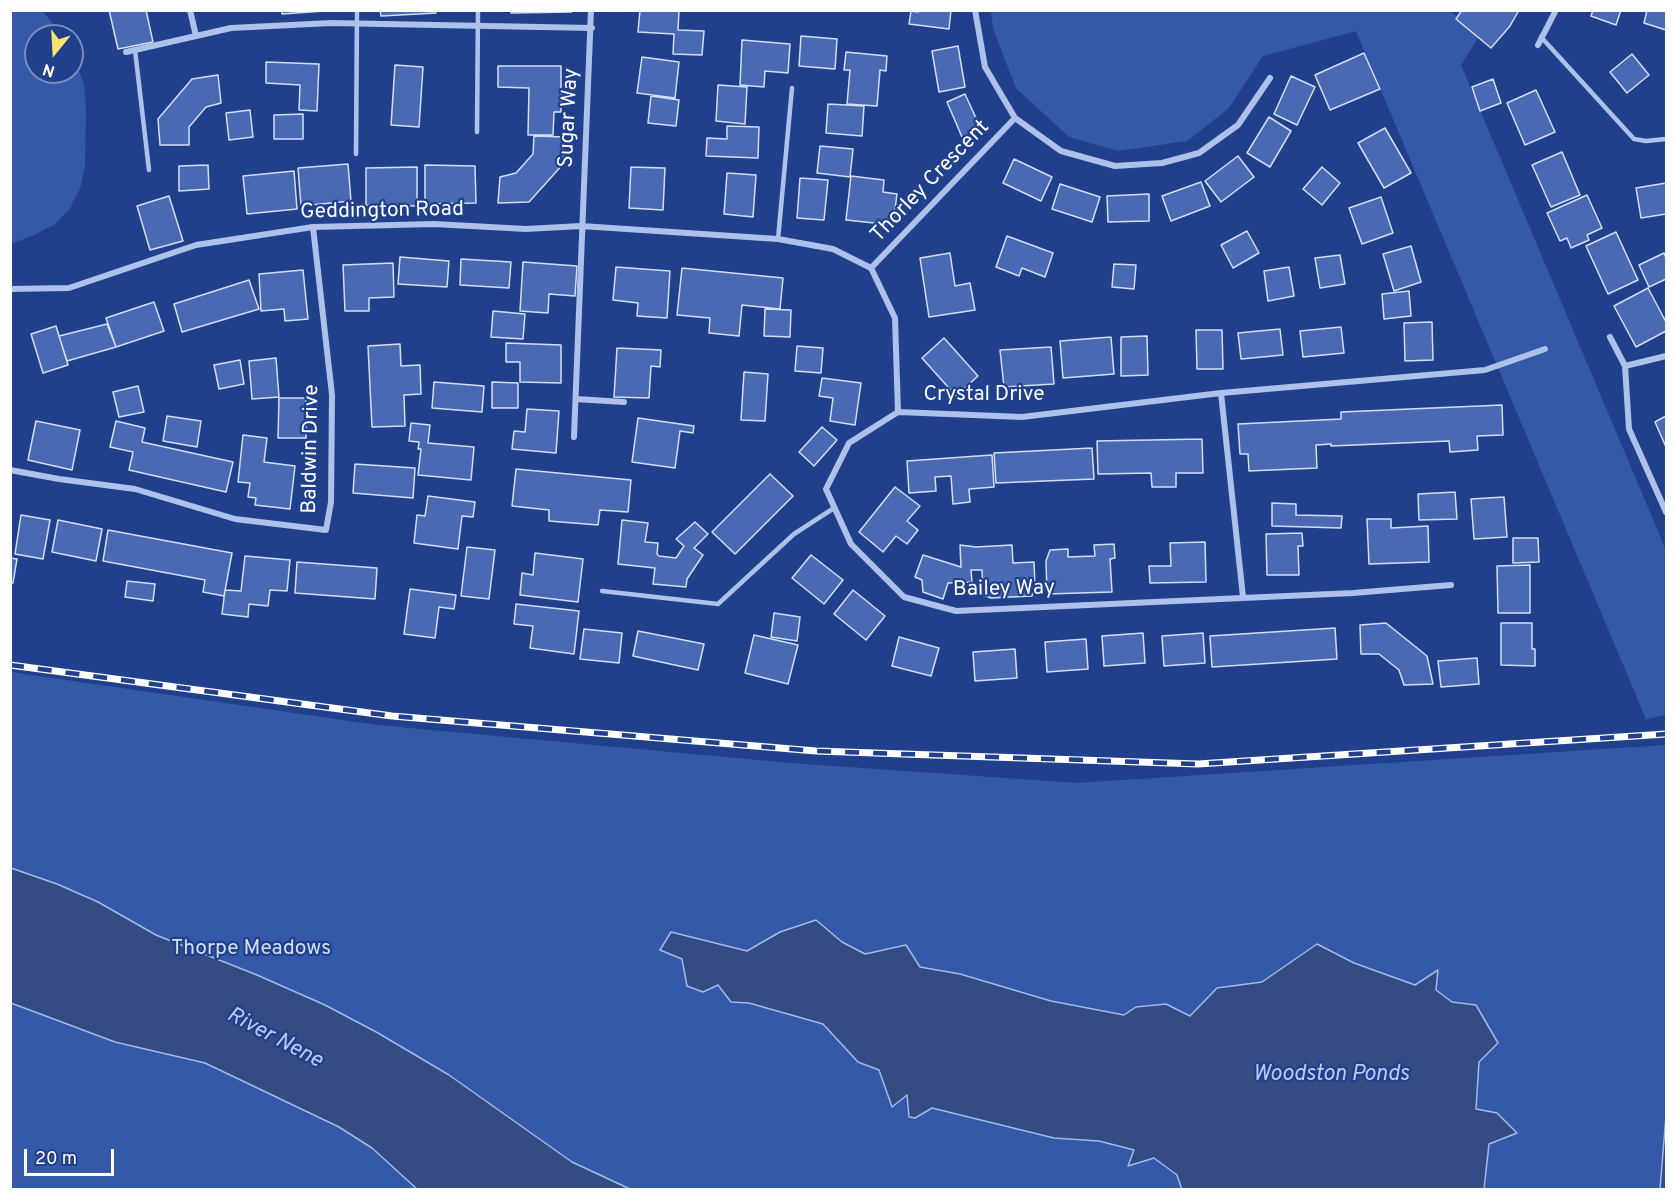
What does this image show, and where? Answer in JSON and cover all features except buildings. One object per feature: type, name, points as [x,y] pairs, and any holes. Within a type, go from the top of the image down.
[{"type":"street","points":[[190,10],[196,36]]},
{"type":"street","name":"Sugar Way","points":[[574,437],[591,10]]},
{"type":"street","name":"Thorley Crescent","points":[[975,10],[985,67],[1015,118],[1061,151],[1114,166],[1161,163],[1199,153],[1238,125],[1270,78]]},
{"type":"street","points":[[1538,45],[1556,10]]},
{"type":"street","points":[[126,52],[231,28],[357,23],[591,28]]},
{"type":"street","name":"Thorley Crescent","points":[[871,268],[1015,118]]},
{"type":"street","name":"Geddington Road","points":[[10,289],[69,288],[195,245],[313,227],[434,225],[526,229],[582,226]]},
{"type":"street","points":[[582,226],[778,239],[833,249],[871,268]]},
{"type":"street","name":"Baldwin Drive","points":[[10,470],[135,489],[235,519],[326,530],[331,502],[332,395],[313,227]]},
{"type":"street","name":"Crystal Drive","points":[[871,268],[895,318],[898,412],[1022,417],[1221,393],[1485,370],[1545,349]]},
{"type":"street","points":[[1610,337],[1625,366],[1629,429],[1666,512]]},
{"type":"street","points":[[1625,366],[1666,356]]},
{"type":"street","points":[[1221,393],[1243,597]]},
{"type":"street","points":[[576,399],[624,402]]},
{"type":"street","name":"Bailey Way","points":[[898,412],[849,443],[826,489],[851,544],[904,597],[956,611],[1353,593],[1451,585]]},
{"type":"lane","points":[[356,154],[357,10]]},
{"type":"lane","points":[[477,132],[478,10]]},
{"type":"lane","points":[[1542,37],[1634,139],[1647,141],[1666,139]]},
{"type":"lane","points":[[135,50],[149,170]]},
{"type":"lane","points":[[778,239],[792,88]]},
{"type":"lane","points":[[602,591],[718,604],[794,534],[834,508]]},
{"type":"green space","points":[[1448,10],[1481,33],[1461,65],[1666,550],[1666,715],[1646,719],[1356,31],[1263,56],[1229,108],[1187,141],[1118,151],[1069,137],[1016,88],[993,29],[991,11]]},
{"type":"green space","points":[[10,11],[42,11],[53,24],[24,24],[24,84],[84,84],[86,106],[85,165],[81,186],[70,208],[55,224],[11,244]]},
{"type":"green space","name":"Thorpe Meadows","points":[[11,672],[377,725],[790,763],[1077,783],[1666,745],[1666,1189],[11,1190]]},
{"type":"water","name":"River Nene","points":[[11,868],[57,884],[98,902],[156,935],[325,1005],[449,1075],[572,1162],[630,1189],[417,1189],[372,1148],[339,1127],[205,1063],[115,1042],[11,1003]]},
{"type":"water","name":"Woodston Ponds","points":[[816,920],[842,942],[865,954],[906,945],[920,967],[960,974],[1051,1001],[1124,1015],[1136,1007],[1166,1004],[1190,1016],[1217,988],[1262,982],[1317,944],[1354,963],[1415,985],[1438,970],[1436,990],[1452,1002],[1476,1005],[1498,1043],[1479,1062],[1476,1109],[1497,1113],[1517,1133],[1489,1144],[1484,1189],[1182,1190],[1177,1175],[1154,1158],[1128,1166],[1134,1150],[1099,1141],[1054,1138],[932,1108],[915,1118],[909,1117],[907,1095],[892,1107],[879,1070],[858,1062],[823,1024],[749,1003],[731,1002],[718,985],[703,992],[687,986],[682,959],[660,950],[671,932],[747,951],[780,932]]},
{"type":"water","points":[[1666,1116],[1666,1189],[1660,1189]]},
{"type":"railway","points":[[10,665],[392,716],[816,751],[1198,764],[1666,734]]}]
